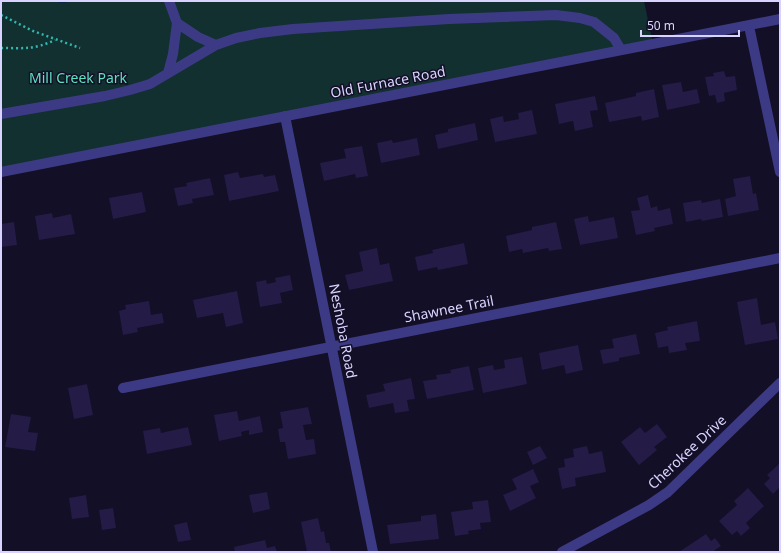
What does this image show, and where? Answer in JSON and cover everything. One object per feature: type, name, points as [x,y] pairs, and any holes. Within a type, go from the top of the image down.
[{"type":"street","points":[[168,73],[173,54],[177,23],[170,4]]},
{"type":"street","points":[[1,114],[105,96],[130,90],[150,84],[216,45],[236,38],[260,33],[293,29],[450,19],[556,15],[580,18],[594,22],[614,38],[621,50]]},
{"type":"street","name":"Old Furnace Road","points":[[1,172],[780,19]]},
{"type":"street","points":[[177,23],[198,37],[216,45]]},
{"type":"street","points":[[748,26],[780,172]]},
{"type":"street","name":"Neshoba Road","points":[[285,116],[373,552]]},
{"type":"street","name":"Shawnee Trail","points":[[123,388],[780,258]]},
{"type":"street","name":"Cherokee Drive","points":[[562,552],[649,505],[668,492],[780,383]]},
{"type":"path","points":[[1,15],[33,31],[80,48]]},
{"type":"path","points":[[1,48],[34,48],[55,40]]},
{"type":"green space","name":"Mill Creek Park","points":[[1,1],[644,1],[653,44],[1,172]]},
{"type":"building","points":[[724,71],[726,77],[735,76],[737,90],[724,93],[725,101],[717,103],[715,95],[709,96],[705,77],[714,76],[713,73]]},
{"type":"building","points":[[681,82],[683,92],[697,89],[700,103],[667,110],[662,85]]},
{"type":"building","points":[[654,89],[659,117],[642,121],[641,116],[609,122],[605,103],[636,96],[636,93]]},
{"type":"building","points":[[595,96],[598,110],[590,111],[593,127],[575,131],[573,121],[559,124],[555,104]]},
{"type":"building","points":[[532,110],[537,134],[495,142],[490,119],[503,116],[504,122],[519,119],[518,113]]},
{"type":"building","points":[[475,123],[478,140],[438,149],[435,135],[448,132],[448,129]]},
{"type":"building","points":[[417,138],[420,155],[381,163],[377,143],[392,140],[393,143]]},
{"type":"building","points":[[362,146],[368,176],[356,178],[355,174],[324,181],[320,163],[346,158],[344,149]]},
{"type":"building","points":[[238,172],[240,178],[263,174],[264,177],[275,175],[279,191],[229,201],[224,175]]},
{"type":"building","points":[[750,176],[753,194],[756,193],[759,210],[728,216],[725,199],[736,196],[733,179]]},
{"type":"building","points":[[210,178],[214,195],[192,199],[193,203],[178,206],[174,188],[187,186],[186,183]]},
{"type":"building","points":[[142,192],[146,212],[113,219],[109,198]]},
{"type":"building","points":[[648,195],[651,208],[657,206],[658,211],[670,208],[673,224],[654,228],[655,231],[636,235],[631,211],[640,210],[637,198]]},
{"type":"building","points":[[720,199],[723,217],[686,222],[683,203],[701,200],[702,203]]},
{"type":"building","points":[[52,213],[53,218],[71,214],[75,234],[39,240],[35,216]]},
{"type":"building","points":[[588,216],[589,222],[614,217],[618,238],[580,245],[574,219]]},
{"type":"building","points":[[14,222],[17,245],[1,247],[1,224]]},
{"type":"building","points":[[556,222],[562,249],[549,251],[548,248],[523,253],[522,249],[509,252],[506,236],[532,230],[532,227]]},
{"type":"building","points":[[464,243],[468,264],[438,270],[437,267],[418,271],[415,257],[433,253],[432,250]]},
{"type":"building","points":[[377,248],[380,265],[389,263],[393,281],[349,290],[345,275],[363,271],[359,252]]},
{"type":"building","points":[[290,275],[293,290],[280,293],[282,303],[260,307],[256,282],[266,280],[267,284],[276,282],[275,278]]},
{"type":"building","points":[[237,291],[243,323],[226,327],[223,313],[197,318],[193,300]]},
{"type":"building","points":[[757,298],[761,325],[775,322],[778,339],[745,345],[737,302]]},
{"type":"building","points":[[149,301],[151,315],[162,313],[164,323],[137,328],[138,332],[123,335],[119,311],[126,309],[125,305]]},
{"type":"building","points":[[697,321],[700,341],[685,343],[687,350],[669,353],[668,346],[658,348],[655,333],[668,330],[667,327]]},
{"type":"building","points":[[636,334],[640,354],[619,358],[619,361],[603,364],[600,350],[614,348],[612,339]]},
{"type":"building","points":[[578,345],[583,370],[566,374],[564,365],[542,370],[539,353]]},
{"type":"building","points":[[522,357],[527,384],[483,393],[478,368],[493,365],[494,370],[505,368],[504,360]]},
{"type":"building","points":[[469,366],[474,390],[427,399],[423,381],[437,379],[436,375],[451,373],[450,370]]},
{"type":"building","points":[[411,378],[415,399],[407,400],[409,411],[395,413],[393,403],[369,408],[366,395],[385,391],[383,384]]},
{"type":"building","points":[[87,384],[93,415],[74,419],[68,388]]},
{"type":"building","points":[[308,407],[312,424],[303,425],[306,440],[314,439],[316,454],[288,459],[285,442],[280,442],[278,429],[283,428],[280,412]]},
{"type":"building","points":[[237,411],[239,421],[260,416],[263,432],[249,435],[249,430],[241,432],[242,436],[219,441],[214,415]]},
{"type":"building","points":[[11,414],[31,417],[28,432],[38,433],[35,451],[5,447]]},
{"type":"building","points":[[657,424],[667,437],[654,447],[657,450],[639,465],[621,442],[640,427],[645,433]]},
{"type":"building","points":[[188,427],[192,445],[147,454],[143,431],[160,428],[161,433]]},
{"type":"building","points":[[540,446],[547,458],[533,465],[527,452]]},
{"type":"building","points":[[587,446],[589,454],[602,451],[606,472],[575,478],[576,486],[562,489],[558,468],[565,467],[564,459],[574,457],[573,449]]},
{"type":"building","points":[[780,463],[780,487],[773,494],[764,484],[770,478],[767,475]]},
{"type":"building","points":[[533,469],[539,482],[530,486],[536,498],[510,511],[503,495],[517,489],[512,479]]},
{"type":"building","points":[[748,488],[764,506],[746,523],[750,528],[741,536],[737,531],[732,535],[719,521],[737,505],[734,501]]},
{"type":"building","points":[[267,492],[270,509],[253,513],[249,495]]},
{"type":"building","points":[[86,495],[89,517],[72,519],[69,498]]},
{"type":"building","points":[[488,500],[491,522],[480,523],[481,529],[468,531],[469,534],[455,536],[451,512],[473,509],[472,502]]},
{"type":"building","points":[[113,508],[116,528],[102,530],[99,510]]},
{"type":"building","points":[[436,514],[439,539],[390,544],[387,525],[421,521],[421,516]]},
{"type":"building","points":[[318,518],[321,532],[324,531],[326,543],[329,543],[331,552],[307,552],[301,522]]},
{"type":"building","points":[[187,522],[191,540],[178,542],[174,525]]},
{"type":"building","points":[[706,534],[711,541],[715,538],[721,546],[712,552],[679,552]]},
{"type":"building","points":[[265,540],[267,548],[275,546],[277,552],[235,552],[234,547]]},
{"type":"waterway","points":[[60,1],[65,1]]}]
